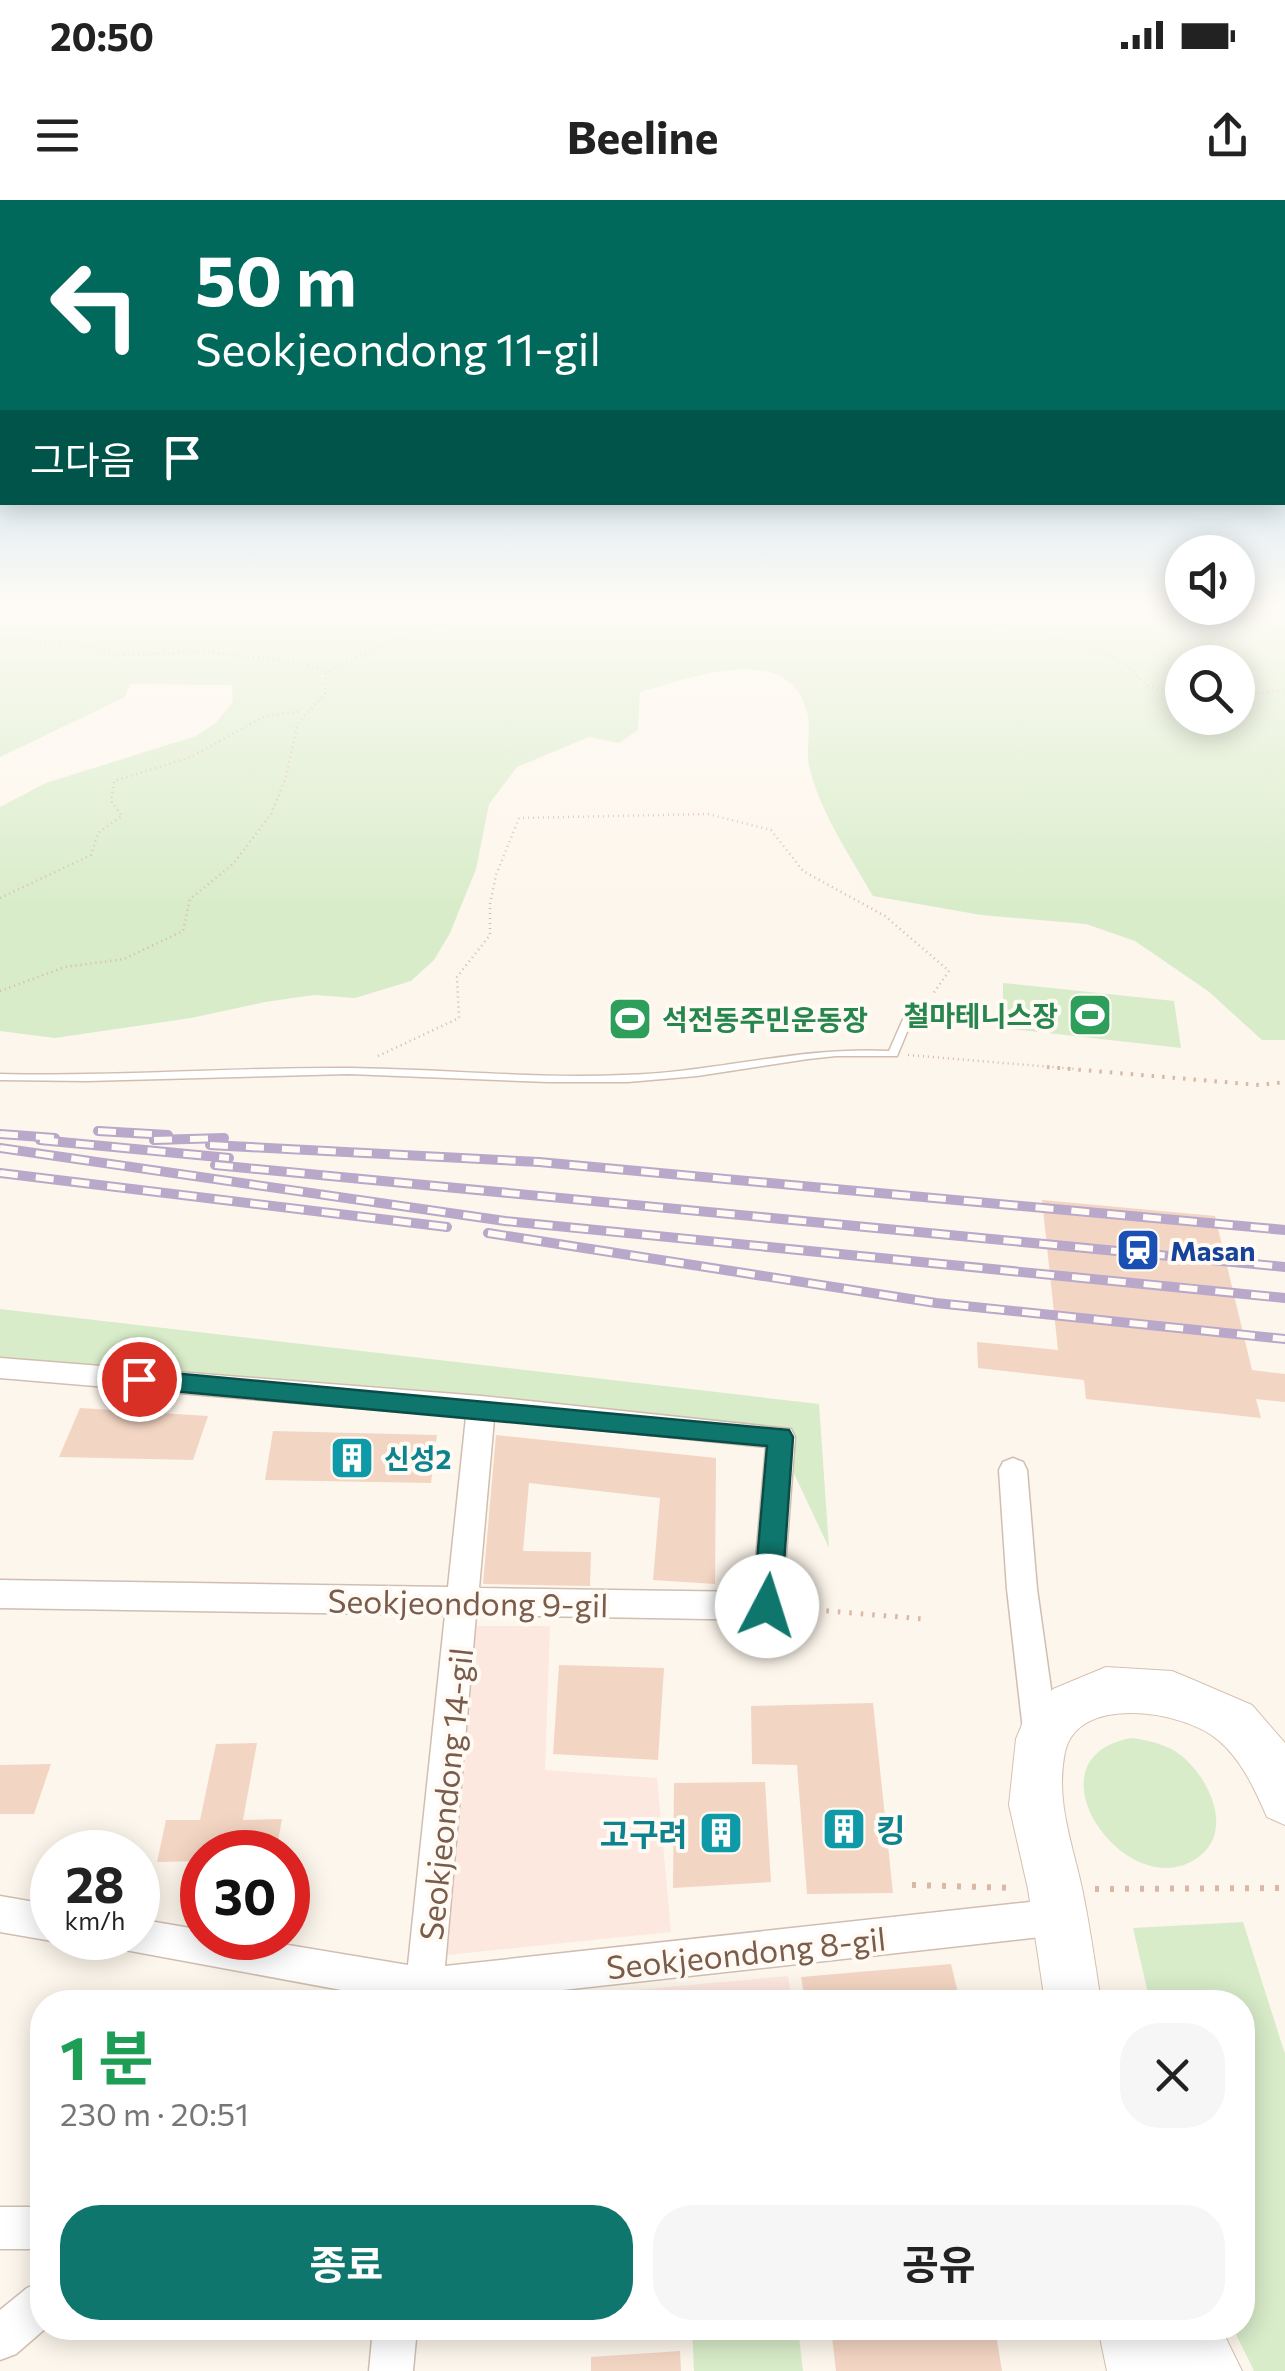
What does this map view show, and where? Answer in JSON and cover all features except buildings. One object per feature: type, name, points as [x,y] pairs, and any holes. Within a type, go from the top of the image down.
[{"type":"main road","points":[[1071,1990],[1035,1805],[1041,1739],[1070,1705],[1106,1690],[1172,1694],[1235,1722],[1275,1770],[1285,1798]]},
{"type":"main road","points":[[1134,2340],[1140,2371]]},
{"type":"main road","points":[[1191,2340],[1210,2371]]},
{"type":"street","points":[[0,1368],[481,1407],[780,1437],[767,1606]]},
{"type":"street","name":"Seokjeondong 14-gil","points":[[419,1990],[465,1602],[481,1407]]},
{"type":"street","points":[[1013,1470],[1022,1589],[1041,1739]]},
{"type":"street","name":"Seokjeondong 9-gil","points":[[0,1594],[767,1606]]},
{"type":"street","name":"Seokjeondong 8-gil","points":[[466,1990],[1056,1903]]},
{"type":"street","points":[[0,1914],[30,1919]]},
{"type":"street","name":"Seokjeondong 8-gil","points":[[160,1942],[385,1990]]},
{"type":"street","points":[[0,2228],[30,2228]]},
{"type":"street","points":[[0,2338],[30,2313]]},
{"type":"street","points":[[391,2371],[394,2340]]},
{"type":"lane","points":[[0,1077],[347,1071],[546,1078],[667,1076],[812,1052],[893,1054],[908,1019],[925,1006]]},
{"type":"path","points":[[0,898],[90,855],[98,833],[122,816],[111,801],[114,781],[191,757],[265,716],[304,710]]},
{"type":"path","points":[[0,991],[65,967],[124,959],[183,931],[190,899],[215,886],[275,806],[284,782],[292,732],[304,710]]},
{"type":"path","points":[[347,1071],[459,1018],[457,977],[490,935],[486,906],[502,853],[519,818],[708,814],[771,830],[783,854],[799,872],[879,912],[948,971],[925,1006]]},
{"type":"path","points":[[893,1054],[1258,1085],[1285,1082]]},
{"type":"path","points":[[767,1606],[924,1619]]},
{"type":"path","points":[[912,1885],[1056,1903],[1285,1888]]},
{"type":"shaded area","points":[[475,1626],[550,1626],[545,1770],[657,1778],[671,1932],[447,1955]]},
{"type":"shaded area","points":[[788,1976],[790,1990],[636,1990]]},
{"type":"green space","points":[[0,709],[99,709],[0,757]]},
{"type":"green space","points":[[227,709],[639,709],[638,730],[619,743],[589,737],[517,767],[489,804],[476,869],[450,933],[434,960],[411,981],[355,998],[314,995],[55,1038],[0,1031],[0,807],[46,783],[196,736],[216,723]]},
{"type":"green space","points":[[805,709],[1165,709],[1165,735],[1255,735],[1255,709],[1285,709],[1285,1040],[1262,1040],[1208,991],[1135,941],[1086,924],[981,915],[873,896],[837,835],[809,764]]},
{"type":"green space","name":"철마테니스장","points":[[1003,983],[1174,1001],[1181,1048],[1003,1028]]},
{"type":"green space","points":[[0,1309],[819,1404],[829,1548],[774,1431],[0,1358]]},
{"type":"green space","points":[[1131,1738],[1175,1751],[1198,1773],[1207,1788],[1216,1819],[1215,1835],[1194,1860],[1167,1868],[1139,1862],[1115,1846],[1096,1823],[1085,1797],[1085,1772],[1100,1751]]},
{"type":"green space","points":[[1243,1922],[1285,2054],[1285,2371],[1254,2371],[1239,2340],[1255,2340],[1255,1990],[1147,1990],[1133,1928]]},
{"type":"green space","points":[[693,2340],[799,2340],[803,2371],[694,2371]]},
{"type":"railway","points":[[98,1131],[168,1135]]},
{"type":"railway","points":[[0,1134],[55,1138]]},
{"type":"railway","points":[[154,1140],[224,1138]]},
{"type":"railway","points":[[40,1140],[229,1158]]},
{"type":"railway","points":[[210,1145],[539,1162],[1285,1230]]},
{"type":"railway","points":[[0,1148],[505,1221],[1285,1298]]},
{"type":"railway","points":[[215,1165],[1285,1267]]},
{"type":"railway","points":[[0,1173],[447,1227]]},
{"type":"railway","points":[[488,1233],[936,1303],[1285,1339]]},
{"type":"place","name":"철마테니스장","points":[[1090,1015]]},
{"type":"place","name":"석전동주민운동장","points":[[630,1019]]},
{"type":"place","name":"Masan","points":[[1138,1250]]},
{"type":"place","name":"신성2","points":[[352,1458]]},
{"type":"place","name":"킹","points":[[844,1829]]},
{"type":"place","name":"고구려","points":[[721,1833]]},
{"type":"route","points":[[139,1379],[780,1437],[767,1606]]}]
